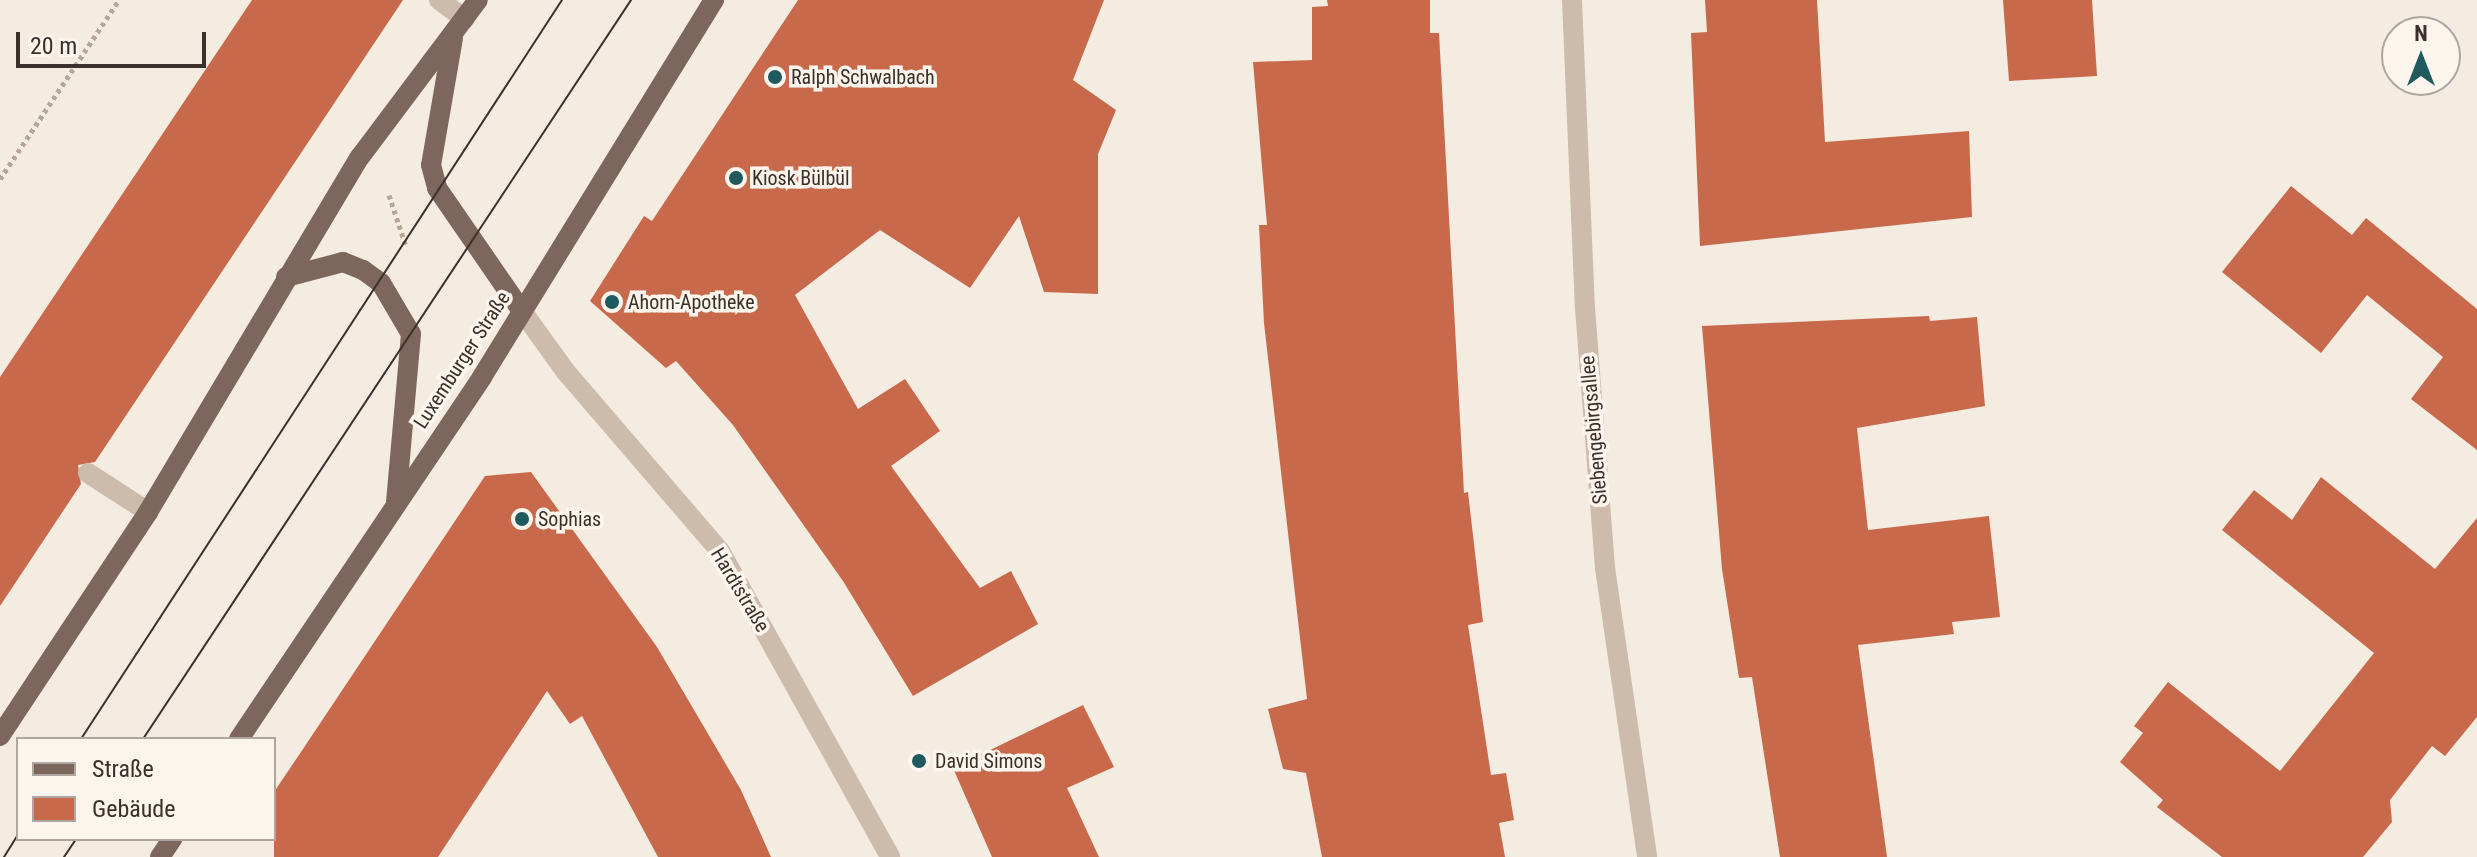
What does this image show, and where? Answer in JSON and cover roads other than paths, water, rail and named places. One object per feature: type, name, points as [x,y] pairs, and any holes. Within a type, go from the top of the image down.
[{"type":"main road","points":[[0,736],[148,512],[360,157],[453,38],[478,0]]},
{"type":"main road","name":"Luxemburger Straße","points":[[240,737],[522,311],[714,0]]},
{"type":"main road","points":[[453,38],[431,165],[437,188],[522,311]]},
{"type":"main road","points":[[286,277],[343,262],[363,270],[381,283],[411,334],[395,507]]},
{"type":"street","points":[[439,0],[465,19]]},
{"type":"street","name":"Siebengebirgsallee","points":[[1572,0],[1585,308],[1605,568],[1647,857]]},
{"type":"street","name":"Hardtstraße","points":[[522,311],[566,372],[720,551],[890,857]]},
{"type":"street","points":[[88,473],[148,512]]},
{"type":"tram line","points":[[82,737],[562,0]]},
{"type":"tram line","points":[[144,737],[631,0]]},
{"type":"tram line","points":[[4,857],[16,838]]},
{"type":"tram line","points":[[64,857],[75,841]]},
{"type":"place","name":"Ralph Schwalbach","points":[[775,77]]},
{"type":"place","name":"Kiosk Bülbül","points":[[736,178]]},
{"type":"place","name":"Ahorn-Apotheke","points":[[612,302]]},
{"type":"place","name":"Sophias","points":[[522,519]]},
{"type":"place","name":"David Simons","points":[[919,761]]}]
